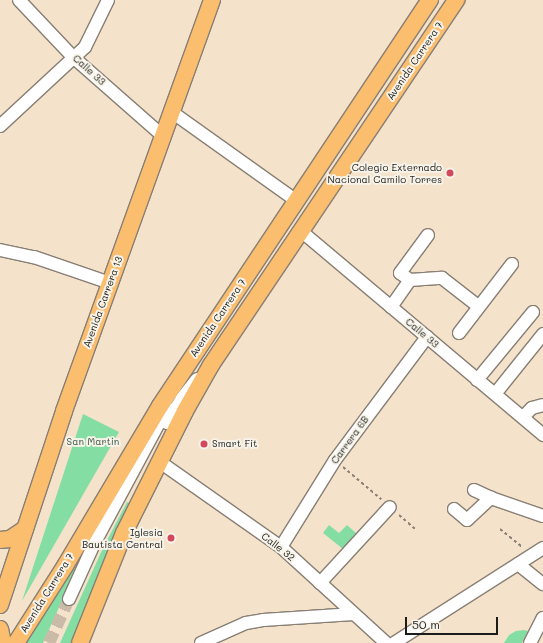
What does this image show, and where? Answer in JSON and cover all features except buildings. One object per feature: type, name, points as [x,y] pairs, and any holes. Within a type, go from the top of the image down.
[{"type":"main road","name":"Avenida Carrera 13","points":[[0,605],[110,282],[212,0]]},
{"type":"main road","name":"Avenida Carrera 7","points":[[16,643],[61,572],[160,406],[194,353],[297,201],[364,96],[430,0]]},
{"type":"main road","name":"Avenida Carrera 7","points":[[80,643],[118,547],[160,462],[211,365],[456,0]]},
{"type":"main road","points":[[0,540],[10,539],[25,529]]},
{"type":"main road","points":[[0,629],[3,643]]},
{"type":"street","name":"Calle 33","points":[[19,0],[73,56],[163,136]]},
{"type":"street","points":[[0,126],[73,56],[85,47],[108,0]]},
{"type":"street","points":[[172,112],[297,201]]},
{"type":"street","name":"Calle 33","points":[[301,231],[543,435]]},
{"type":"street","points":[[428,235],[400,273],[410,280],[442,278],[478,306]]},
{"type":"street","points":[[0,250],[34,257],[110,282]]},
{"type":"street","points":[[459,333],[478,306],[512,264]]},
{"type":"street","points":[[391,307],[410,280]]},
{"type":"street","points":[[477,380],[533,312]]},
{"type":"street","points":[[495,394],[543,334]]},
{"type":"street","name":"Carrera 6B","points":[[280,547],[335,460],[427,337]]},
{"type":"street","points":[[194,353],[166,410],[93,546],[72,601],[134,480],[182,398],[211,365]]},
{"type":"street","points":[[523,417],[528,410],[543,405]]},
{"type":"street","name":"Calle 32","points":[[160,462],[280,547],[386,643]]},
{"type":"street","points":[[474,490],[491,498],[543,516]]},
{"type":"street","points":[[454,509],[467,520],[491,498]]},
{"type":"street","points":[[320,583],[390,507]]},
{"type":"street","points":[[394,643],[543,548]]},
{"type":"street","points":[[518,564],[543,584]]},
{"type":"street","points":[[201,643],[241,626],[263,620],[354,614]]},
{"type":"street","points":[[530,643],[543,618]]},
{"type":"path","points":[[335,460],[415,529]]},
{"type":"path","points":[[500,530],[532,556]]},
{"type":"green space","name":"San Martin","points":[[83,414],[119,432],[22,601]]},
{"type":"green space","points":[[127,502],[130,503],[74,643],[60,643],[103,548]]},
{"type":"green space","points":[[97,523],[43,643],[24,643]]},
{"type":"green space","points":[[329,525],[339,533],[347,525],[356,533],[343,549],[323,533]]},
{"type":"green space","points":[[516,631],[528,631],[522,643],[504,643],[509,635]]},
{"type":"tunnel","points":[[49,643],[69,599]]},
{"type":"place","name":"Colegio Externado Nacional Camilo Torres","points":[[450,173]]},
{"type":"place","name":"Smart Fit","points":[[204,444]]},
{"type":"place","name":"Iglesia Bautista Central","points":[[171,538]]}]
